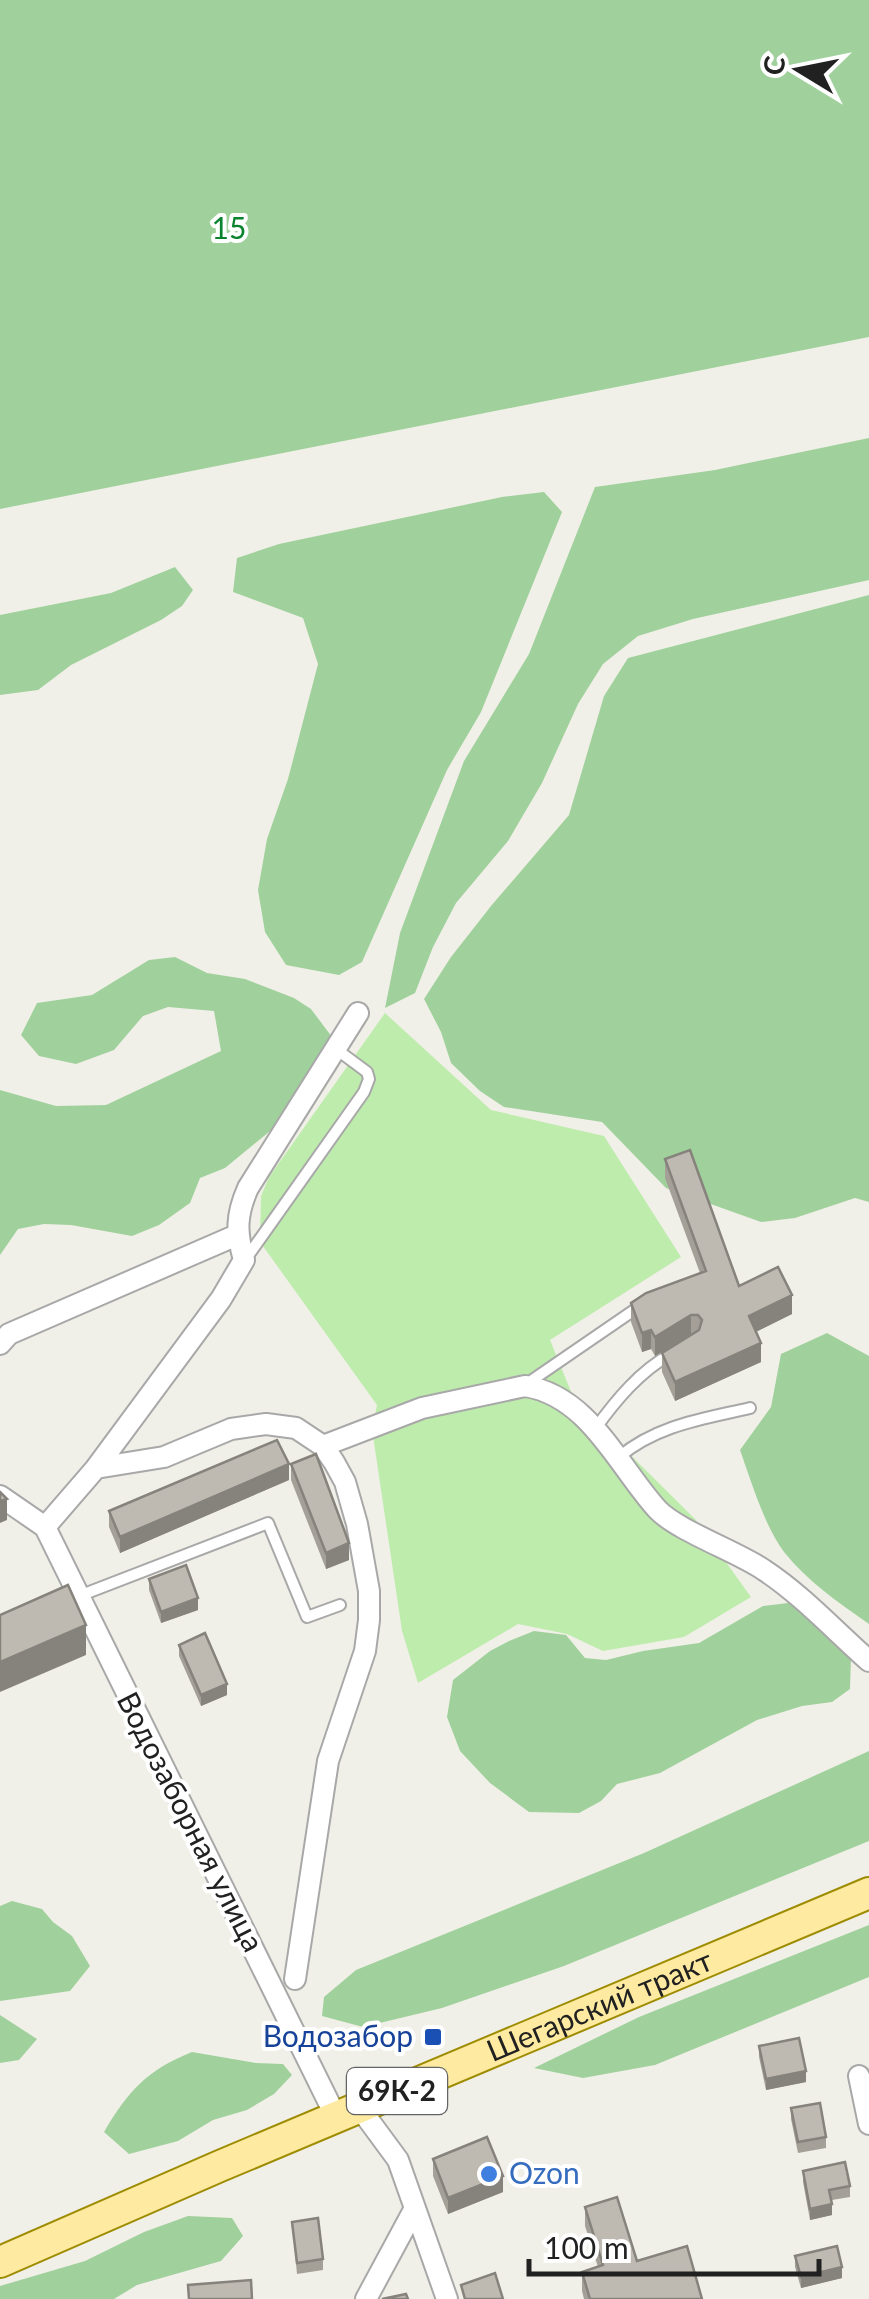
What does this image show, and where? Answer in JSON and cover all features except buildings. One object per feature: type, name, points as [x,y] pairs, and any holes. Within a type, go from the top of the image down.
[{"type":"main road","name":"Шегарский тракт","points":[[0,2262],[869,1893]]},
{"type":"street","points":[[0,1496],[45,1527],[96,1468],[221,1299],[244,1260],[237,1235],[238,1211],[248,1188],[358,1013]]},
{"type":"street","points":[[0,1344],[8,1334],[237,1235]]},
{"type":"street","points":[[323,1446],[422,1408],[524,1386],[547,1392],[595,1428],[660,1512],[766,1570],[869,1661]]},
{"type":"street","points":[[96,1468],[164,1457],[231,1430],[266,1424],[296,1428],[323,1446],[345,1482],[369,1591],[369,1620],[365,1651],[328,1761],[295,1979]]},
{"type":"street","name":"Водозаборная улица","points":[[45,1527],[70,1600],[348,2112],[398,2160],[446,2299]]},
{"type":"street","points":[[859,2076],[869,2124]]},
{"type":"street","points":[[366,2299],[415,2208]]},
{"type":"lane","points":[[244,1260],[364,1092],[369,1079],[367,1072],[336,1050]]},
{"type":"lane","points":[[524,1386],[658,1294]]},
{"type":"lane","points":[[595,1428],[618,1398],[656,1362],[682,1348]]},
{"type":"lane","points":[[618,1457],[660,1429],[750,1408]]},
{"type":"lane","points":[[70,1600],[268,1523],[307,1617],[340,1605]]},
{"type":"green space","name":"15","points":[[0,0],[869,0],[869,337],[0,509]]},
{"type":"green space","points":[[869,438],[869,580],[693,619],[638,636],[603,664],[578,704],[542,783],[508,841],[456,903],[415,993],[385,1008],[400,933],[464,761],[529,654],[595,487],[715,470]]},
{"type":"green space","points":[[544,492],[562,512],[481,712],[447,770],[362,962],[339,975],[286,965],[265,932],[258,890],[267,839],[288,779],[318,664],[303,618],[233,592],[237,558],[279,544],[502,497]]},
{"type":"green space","points":[[175,567],[193,590],[182,606],[71,665],[38,690],[0,695],[0,615],[111,593]]},
{"type":"green space","points":[[869,595],[869,1202],[855,1198],[795,1218],[761,1222],[666,1188],[602,1122],[504,1107],[480,1091],[451,1063],[424,999],[491,906],[569,815],[604,696],[628,658]]},
{"type":"green space","points":[[175,957],[207,973],[245,979],[311,1009],[335,1041],[298,1108],[225,1168],[200,1178],[190,1203],[159,1225],[132,1236],[44,1224],[18,1229],[0,1255],[0,1090],[56,1106],[106,1105],[221,1051],[214,1011],[168,1007],[143,1016],[114,1050],[76,1064],[39,1056],[21,1035],[37,1003],[92,995],[149,960]]},
{"type":"green space","points":[[385,1013],[491,1110],[604,1136],[681,1257],[550,1340],[574,1399],[695,1519],[751,1597],[684,1637],[603,1651],[567,1634],[518,1624],[418,1683],[402,1631],[372,1429],[377,1405],[260,1242],[261,1196],[269,1177]]},
{"type":"green space","points":[[827,1333],[869,1356],[869,1624],[813,1582],[784,1552],[765,1517],[740,1450],[771,1407],[781,1354]]},
{"type":"green space","points":[[805,1601],[851,1657],[850,1689],[832,1702],[802,1706],[757,1720],[660,1773],[617,1784],[601,1801],[579,1813],[529,1812],[490,1783],[460,1751],[447,1717],[453,1680],[490,1651],[534,1631],[566,1635],[585,1658],[606,1660],[699,1643],[763,1606]]},
{"type":"green space","points":[[869,1751],[869,1841],[564,1966],[442,2008],[363,2027],[322,2016],[324,1997],[356,1970],[644,1853]]},
{"type":"green space","points":[[12,1901],[42,1909],[72,1936],[90,1966],[70,1991],[0,2001],[0,1906]]},
{"type":"green space","points":[[869,1925],[869,1977],[655,2065],[583,2078],[534,2068],[639,2017]]},
{"type":"green space","points":[[0,2015],[37,2039],[19,2060],[0,2063]]},
{"type":"green space","points":[[192,2052],[283,2064],[292,2075],[274,2094],[247,2110],[213,2120],[178,2141],[129,2154],[104,2132],[131,2093],[151,2074]]},
{"type":"green space","points":[[188,2216],[232,2218],[243,2236],[221,2261],[137,2285],[114,2299],[0,2299],[0,2286],[85,2261]]},
{"type":"place","name":"Водозабор","points":[[433,2037]]},
{"type":"place","name":"Ozon","points":[[489,2174]]}]
